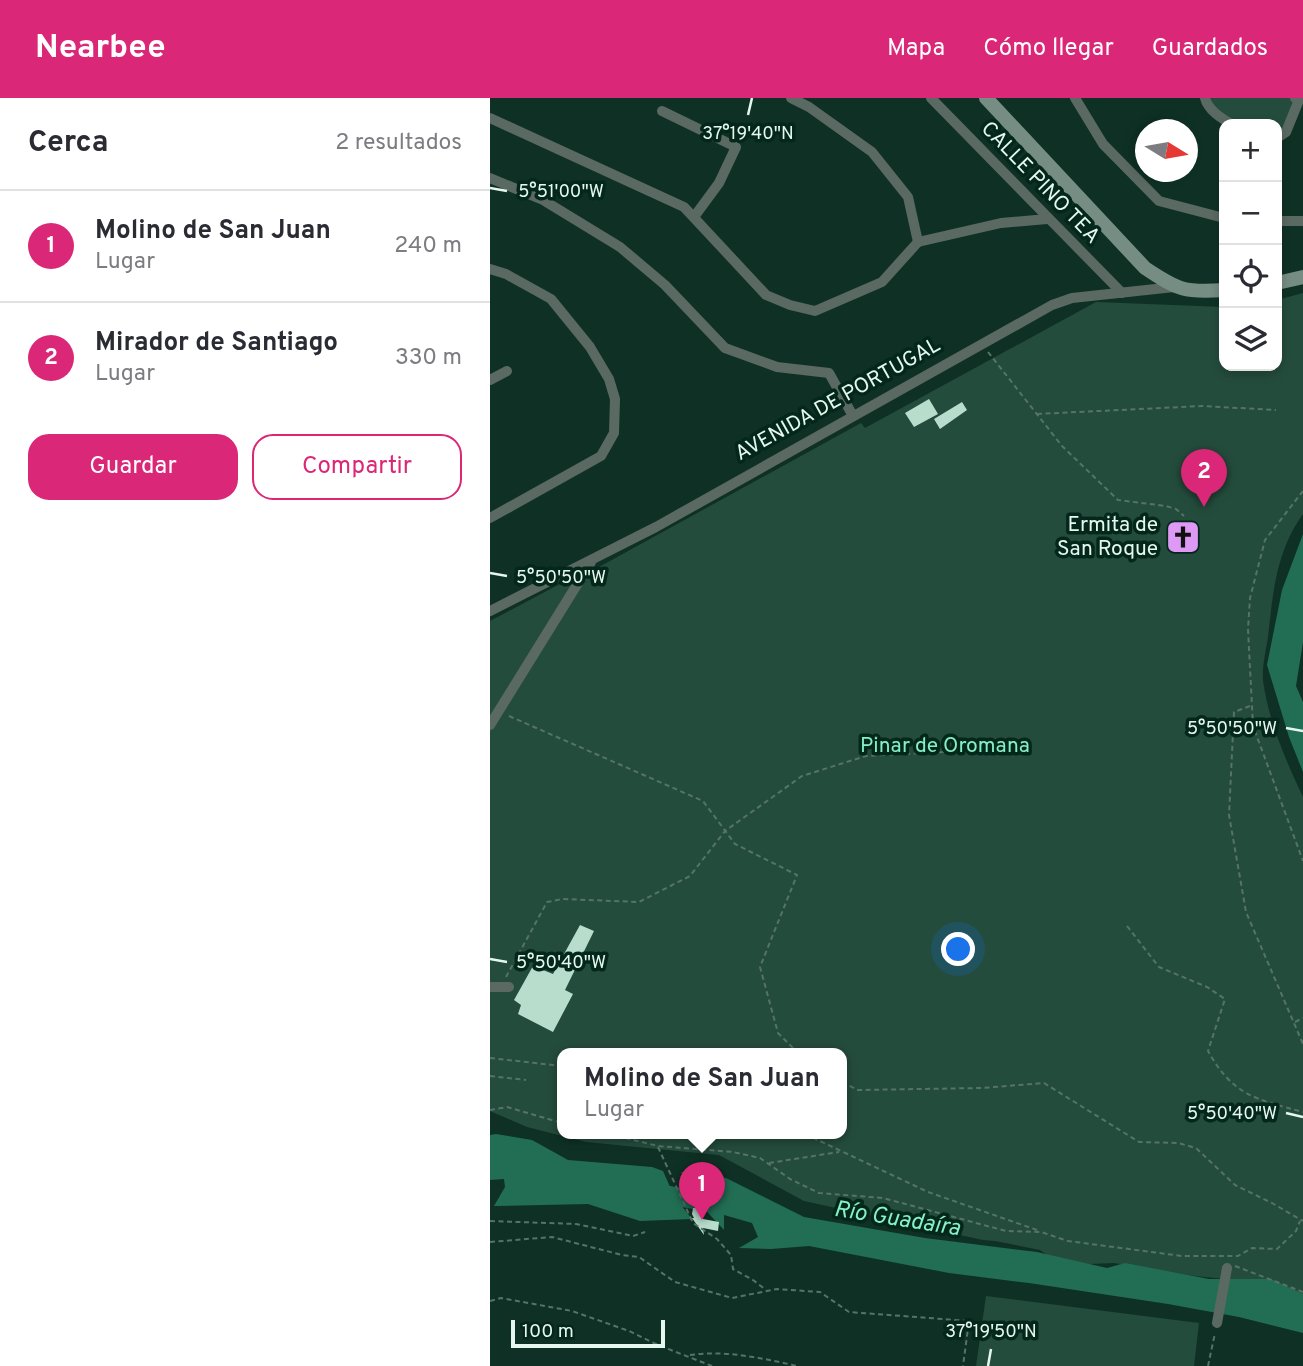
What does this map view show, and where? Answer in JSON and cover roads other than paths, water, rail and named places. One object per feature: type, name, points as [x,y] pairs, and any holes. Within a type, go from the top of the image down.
[{"type":"street","points":[[791,98],[809,107],[872,152],[908,197],[918,242]]},
{"type":"street","name":"CALLE PINO TEA","points":[[931,98],[1122,293]]},
{"type":"street","points":[[986,98],[1145,268],[1174,287]]},
{"type":"street","points":[[1075,98],[1103,144],[1159,201],[1219,218]]},
{"type":"street","points":[[1205,98],[1206,103],[1222,119]]},
{"type":"street","points":[[1282,135],[1286,132],[1298,99]]},
{"type":"street","points":[[662,111],[736,147],[719,183],[694,217]]},
{"type":"street","points":[[490,118],[684,206],[766,295],[815,311],[881,282],[918,242],[1001,223],[1047,219]]},
{"type":"street","points":[[490,178],[543,200],[620,247],[665,285],[725,348],[777,366],[829,373],[853,416]]},
{"type":"street","points":[[1282,221],[1303,221]]},
{"type":"street","points":[[490,269],[506,274],[551,299],[590,347],[609,379],[615,399],[614,433],[601,456],[490,518]]},
{"type":"street","points":[[1282,282],[1303,277]]},
{"type":"street","name":"AVENIDA DE PORTUGAL","points":[[490,611],[592,561],[1052,305],[1072,298],[1174,287],[1201,292],[1219,290]]},
{"type":"street","points":[[490,380],[507,371]]},
{"type":"street","points":[[490,725],[592,561]]},
{"type":"street","points":[[1217,1323],[1227,1266]]},
{"type":"waterway","name":"Río Guadaíra","points":[[650,1192],[696,1200],[721,1200]]},
{"type":"place","name":"Mirador de Santiago","points":[[1204,507]]},
{"type":"place","name":"Ermita de San Roque","points":[[1183,537]]},
{"type":"place","name":"Molino de San Juan","points":[[702,1220]]},
{"type":"park label","name":"Pinar de Oromana","points":[[945,746]]}]
